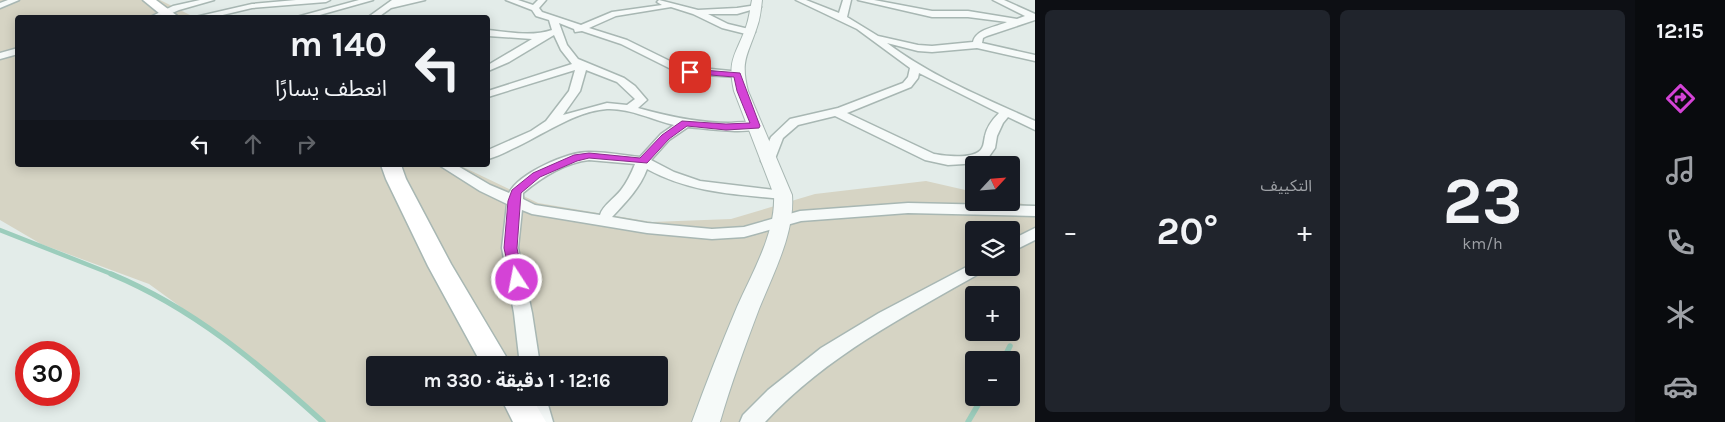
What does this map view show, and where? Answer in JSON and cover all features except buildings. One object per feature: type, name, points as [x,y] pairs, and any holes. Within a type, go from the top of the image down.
[{"type":"main road","points":[[149,0],[171,15]]},
{"type":"main road","points":[[392,167],[440,266],[492,356]]},
{"type":"street","points":[[0,6],[15,0]]},
{"type":"street","points":[[171,15],[210,0]]},
{"type":"street","points":[[315,0],[325,14],[369,0]]},
{"type":"street","points":[[209,15],[252,6],[326,0]]},
{"type":"street","points":[[374,0],[379,13]]},
{"type":"street","points":[[376,15],[398,0]]},
{"type":"street","points":[[388,6],[421,0]]},
{"type":"street","points":[[510,0],[538,4],[539,14],[624,42],[677,68],[690,72],[738,74]]},
{"type":"street","points":[[654,0],[696,12],[725,26],[750,32]]},
{"type":"street","points":[[800,0],[852,22],[916,66],[1035,126]]},
{"type":"street","points":[[842,18],[847,0]]},
{"type":"street","points":[[862,0],[893,2],[938,14],[968,14],[1020,21]]},
{"type":"street","points":[[997,0],[1034,17]]},
{"type":"street","points":[[696,12],[736,11],[756,3]]},
{"type":"street","points":[[706,422],[722,376],[774,245],[784,210],[782,195],[741,91],[738,74],[738,59],[750,32],[756,3]]},
{"type":"street","points":[[490,33],[524,37],[559,35],[582,28],[613,14],[661,8],[670,5]]},
{"type":"street","points":[[976,45],[979,37],[984,34],[1034,17]]},
{"type":"street","points":[[553,19],[559,35],[572,58],[581,65],[615,76],[626,82],[641,100],[629,109]]},
{"type":"street","points":[[490,67],[499,64],[543,35]]},
{"type":"street","points":[[874,37],[918,48],[932,49],[976,45],[1035,58]]},
{"type":"street","points":[[0,56],[15,52]]},
{"type":"street","points":[[490,93],[581,65]]},
{"type":"street","points":[[550,124],[558,111],[577,91],[581,65]]},
{"type":"street","points":[[768,162],[777,137],[794,122],[836,112],[907,85],[913,78],[916,66]]},
{"type":"street","points":[[490,154],[535,134],[550,124],[578,113],[607,106],[629,109],[685,123],[726,127],[756,126]]},
{"type":"street","points":[[836,112],[930,157],[948,161],[964,160],[983,155],[989,148],[990,136],[997,122],[1006,112]]},
{"type":"street","points":[[607,214],[625,195],[636,179],[643,161],[665,137],[685,123]]},
{"type":"street","points":[[529,356],[523,313],[510,248],[516,192],[536,175],[574,158],[589,156],[643,161],[669,175],[698,185],[782,195]]},
{"type":"street","points":[[455,167],[485,188],[532,210],[648,228],[712,234],[744,232],[800,216],[908,208],[1035,211]]},
{"type":"street","points":[[1020,242],[1035,233]]},
{"type":"street","points":[[751,422],[766,404],[814,364],[859,332],[965,274]]},
{"type":"shaded area","points":[[0,0],[160,0],[190,15],[15,15],[15,167],[463,167],[538,203],[652,222],[731,219],[815,194],[926,181],[965,190],[965,211],[1020,211],[1020,203],[1035,207],[1035,422],[325,422],[301,405],[247,355],[149,284],[41,244],[0,220]]},
{"type":"waterway","points":[[0,230],[114,275]]},
{"type":"waterway","points":[[111,274],[170,303],[197,320],[249,358],[323,422]]},
{"type":"waterway","points":[[1008,351],[1010,346]]},
{"type":"waterway","points":[[968,422],[977,406]]},
{"type":"route","points":[[517,280],[510,248],[514,201],[516,192],[536,175],[574,158],[589,156],[643,161],[665,137],[685,123],[726,127],[756,126],[741,91],[738,74],[690,72]]}]
